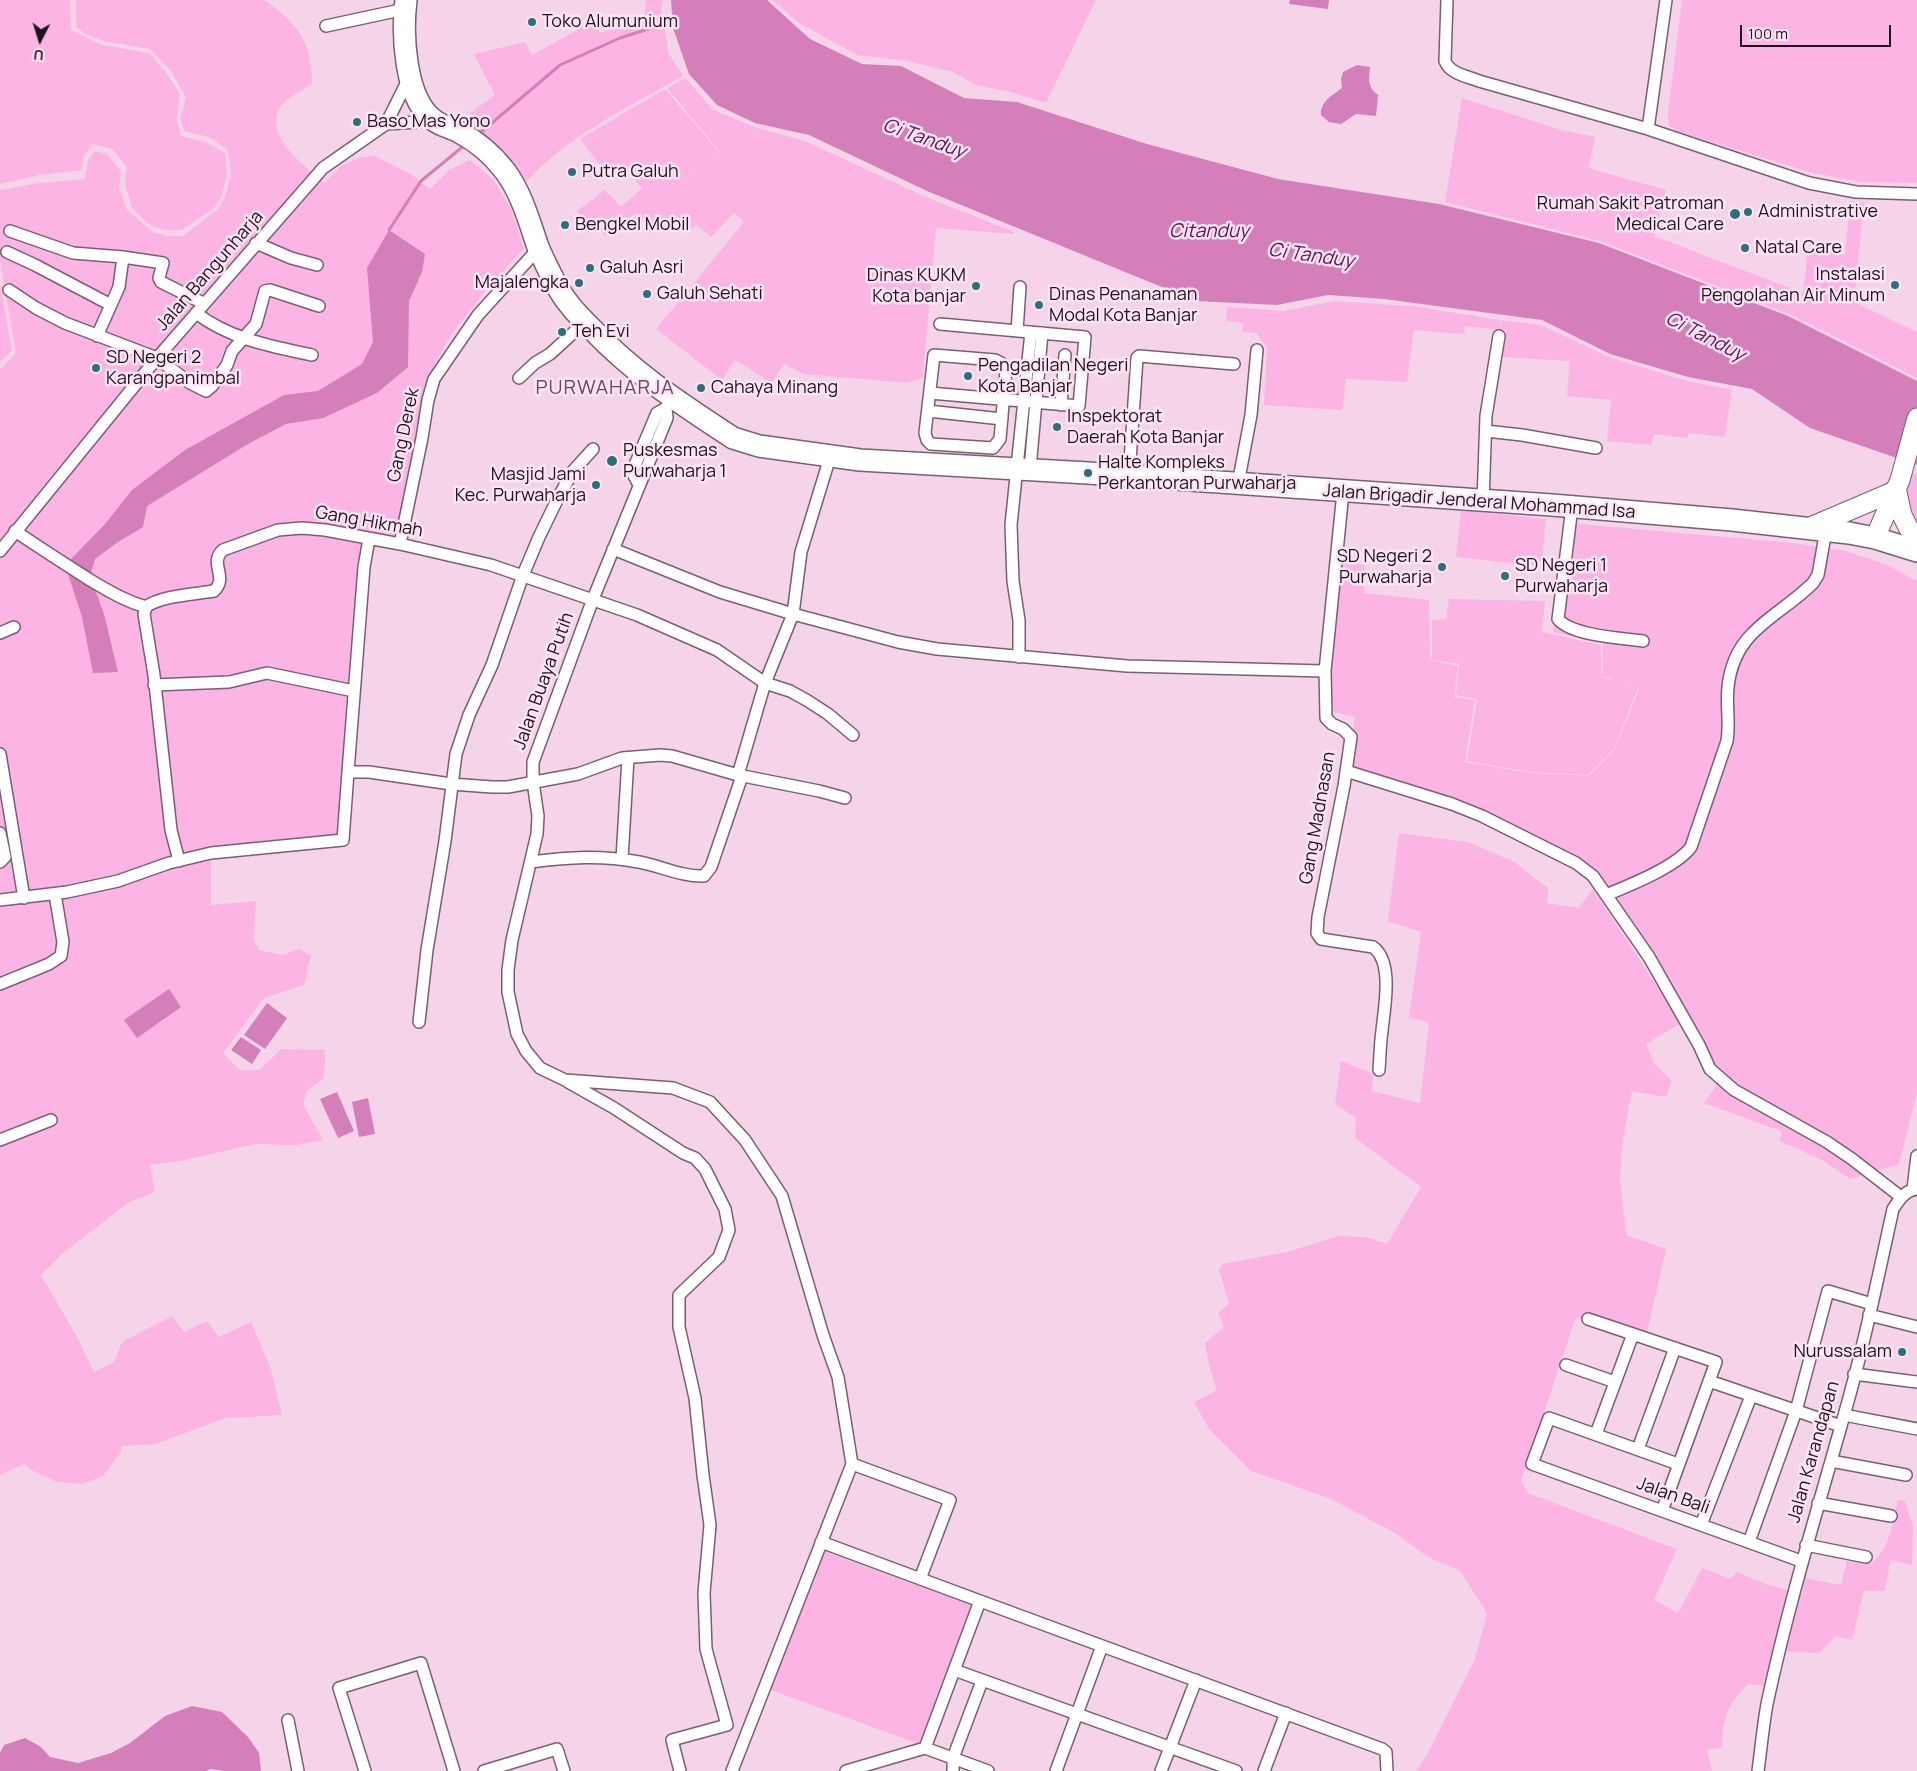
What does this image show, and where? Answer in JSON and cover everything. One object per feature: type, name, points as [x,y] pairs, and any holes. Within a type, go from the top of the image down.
[{"type":"highway","name":"Jalan Brigadir Jenderal Mohammad Isa","points":[[405,5],[404,46],[410,76],[424,110],[435,121],[477,142],[492,155],[506,173],[520,196],[539,248],[564,298],[585,322],[668,403],[744,442],[830,457],[1572,507],[1817,529],[1875,538],[1917,551]]},
{"type":"main road","points":[[1875,538],[1897,487],[1917,418]]},
{"type":"main road","points":[[1817,529],[1897,487]]},
{"type":"main road","points":[[1897,487],[1902,515],[1917,545]]},
{"type":"street","points":[[1447,0],[1445,61],[1447,67],[1452,71],[1479,81],[1648,129],[1809,183],[1856,192],[1917,194]]},
{"type":"street","points":[[1648,129],[1666,0]]},
{"type":"street","points":[[326,26],[405,5]]},
{"type":"street","points":[[386,124],[410,76]]},
{"type":"street","points":[[386,124],[435,121]]},
{"type":"street","name":"Jalan Bangunharja","points":[[0,551],[199,308],[323,168],[386,124]]},
{"type":"street","points":[[10,231],[73,253],[123,256],[163,263],[159,278],[161,282],[199,308],[213,325],[242,339],[312,355]]},
{"type":"street","points":[[256,243],[291,258],[317,265]]},
{"type":"street","name":"Gang Derek","points":[[400,544],[428,400],[434,379],[478,314],[539,248]]},
{"type":"street","points":[[7,252],[111,305]]},
{"type":"street","points":[[97,336],[121,278],[123,256]]},
{"type":"street","points":[[1017,331],[1020,287]]},
{"type":"street","points":[[9,290],[65,323],[157,358],[195,386],[207,390],[227,365],[232,351],[256,324],[267,290],[282,293],[319,306]]},
{"type":"street","points":[[519,378],[535,363],[550,354],[585,322]]},
{"type":"street","points":[[930,392],[1079,406],[1085,337],[940,324]]},
{"type":"street","points":[[1024,469],[1024,402],[1037,333]]},
{"type":"street","points":[[1019,658],[1011,525],[1036,403],[1037,333]]},
{"type":"street","points":[[1484,502],[1486,431],[1499,336]]},
{"type":"street","points":[[1238,484],[1251,415],[1258,350]]},
{"type":"street","points":[[934,355],[995,360],[1001,363],[1006,370],[1000,439],[993,448],[931,444],[925,433],[930,392],[934,355]]},
{"type":"street","points":[[1061,405],[1065,355]]},
{"type":"street","points":[[1129,476],[1138,358],[1140,356],[1165,357],[1234,364]]},
{"type":"street","name":"Jalan Buaya Putih","points":[[668,403],[667,418],[593,599],[533,762],[533,782],[538,816],[537,834],[512,940],[508,970],[512,1016],[517,1034],[526,1051],[540,1068],[614,1108],[683,1153],[695,1158],[705,1169],[725,1209],[729,1230],[719,1257],[679,1295],[679,1327],[695,1398],[710,1524],[704,1593],[706,1649],[727,1725],[672,1740],[680,1771]]},
{"type":"street","points":[[928,411],[1002,419]]},
{"type":"street","points":[[1486,431],[1522,435],[1596,448]]},
{"type":"street","points":[[419,1022],[427,950],[445,841],[456,754],[466,722],[492,664],[522,575],[558,498],[573,471],[593,449]]},
{"type":"street","points":[[530,862],[588,856],[622,859],[686,874],[704,876],[711,867],[740,775],[765,683],[793,614],[801,552],[830,457]]},
{"type":"street","name":"Gang Madnasan","points":[[1342,492],[1324,671],[1326,718],[1332,724],[1343,729],[1351,737],[1318,917],[1317,933],[1321,939],[1365,945],[1373,947],[1379,953],[1384,970],[1386,1004],[1379,1070]]},
{"type":"street","points":[[1572,507],[1558,619],[1562,624],[1574,629],[1643,641]]},
{"type":"street","name":"Gang Hikmah","points":[[146,607],[151,603],[161,600],[214,591],[218,588],[220,577],[216,562],[218,554],[223,550],[278,530],[302,528],[325,530],[400,544],[491,565],[636,615],[717,650],[765,683],[790,691],[808,701],[828,714],[853,735]]},
{"type":"street","points":[[1606,895],[1668,865],[1685,855],[1691,847],[1727,741],[1729,728],[1728,689],[1736,658],[1744,643],[1760,625],[1813,583],[1818,576],[1817,529]]},
{"type":"street","points":[[15,531],[62,564],[110,593],[128,602],[146,607],[144,614],[154,684],[170,830],[179,861]]},
{"type":"street","points":[[0,900],[54,894],[118,881],[179,861],[211,853],[342,840],[364,567],[369,539]]},
{"type":"street","points":[[613,549],[720,592],[793,614],[937,650],[1128,666],[1324,671]]},
{"type":"street","points":[[0,633],[14,627]]},
{"type":"street","points":[[154,684],[229,682],[267,673],[354,691]]},
{"type":"street","points":[[0,754],[24,898]]},
{"type":"street","points":[[348,772],[369,772],[451,784],[508,787],[578,774],[612,761],[660,755],[672,756],[740,775],[845,798]]},
{"type":"street","points":[[622,859],[628,758]]},
{"type":"street","points":[[1346,771],[1452,804],[1482,816],[1576,863],[1593,876],[1649,957],[1699,1045],[1710,1069],[1720,1079],[1734,1090],[1827,1142],[1901,1197],[1915,1189],[1917,1156]]},
{"type":"street","points":[[0,833],[5,857],[0,862]]},
{"type":"street","points":[[0,984],[49,964],[61,956],[63,942],[54,894]]},
{"type":"street","points":[[564,1080],[673,1088],[710,1102],[745,1140],[782,1196],[823,1335],[838,1377],[852,1464],[732,1771]]},
{"type":"street","points":[[0,1140],[51,1120]]},
{"type":"street","name":"Jalan Karandapan","points":[[1758,1771],[1767,1705],[1801,1561],[1843,1420],[1893,1209],[1901,1197]]},
{"type":"street","points":[[1749,1542],[1796,1411],[1828,1291],[1872,1304]]},
{"type":"street","points":[[1869,1316],[1917,1327]]},
{"type":"street","points":[[1588,1319],[1716,1362],[1662,1511]]},
{"type":"street","points":[[1632,1334],[1596,1434],[1678,1464]]},
{"type":"street","points":[[1638,1449],[1675,1348]]},
{"type":"street","points":[[1566,1365],[1615,1382]]},
{"type":"street","points":[[1854,1374],[1917,1382]]},
{"type":"street","points":[[1709,1381],[1796,1411],[1843,1420],[1917,1429]]},
{"type":"street","points":[[1701,1525],[1751,1396]]},
{"type":"street","name":"Jalan Bali","points":[[1596,1434],[1549,1418],[1532,1464],[1801,1561]]},
{"type":"street","points":[[1831,1461],[1906,1475]]},
{"type":"street","points":[[852,1464],[950,1500],[920,1579]]},
{"type":"street","points":[[1818,1503],[1891,1516]]},
{"type":"street","points":[[821,1542],[1382,1749],[1386,1752],[1388,1771]]},
{"type":"street","points":[[1806,1545],[1866,1557]]},
{"type":"street","points":[[925,1748],[980,1600]]},
{"type":"street","points":[[1056,1771],[1102,1646]]},
{"type":"street","points":[[364,1771],[339,1688],[421,1663],[454,1771]]},
{"type":"street","points":[[954,1670],[1236,1771]]},
{"type":"street","points":[[1161,1771],[1196,1680]]},
{"type":"street","points":[[953,1771],[953,1758],[982,1681]]},
{"type":"street","points":[[1264,1771],[1286,1713]]},
{"type":"street","points":[[288,1720],[298,1771]]},
{"type":"street","points":[[850,1770],[925,1748],[988,1771]]},
{"type":"street","points":[[484,1771],[557,1749],[564,1771]]},
{"type":"shaded area","points":[[0,0],[70,0],[71,30],[102,45],[149,53],[167,74],[180,94],[177,119],[181,136],[206,142],[225,153],[227,175],[221,198],[214,208],[182,230],[165,230],[151,226],[132,208],[125,183],[127,167],[112,149],[93,144],[83,158],[82,170],[39,175],[0,184]]},
{"type":"shaded area","points":[[76,0],[264,0],[298,30],[304,40],[309,59],[312,84],[280,107],[276,122],[278,133],[283,142],[299,161],[325,183],[341,166],[362,157],[375,156],[411,174],[430,189],[449,170],[470,160],[493,179],[511,209],[524,248],[486,290],[451,335],[426,380],[396,540],[367,533],[360,571],[351,646],[339,836],[210,849],[109,879],[0,896],[0,370],[16,353],[0,259],[0,190],[39,183],[85,179],[88,160],[95,151],[107,154],[121,171],[119,187],[127,210],[153,232],[167,236],[183,236],[218,209],[225,197],[231,174],[228,150],[209,137],[184,131],[180,118],[186,97],[171,71],[150,49],[103,41],[85,34],[76,26]]},
{"type":"shaded area","points":[[646,0],[663,0],[661,11],[669,54],[683,76],[580,136],[543,165],[527,181],[501,153],[459,121],[495,95],[474,54],[525,42],[532,55],[590,23],[601,33],[645,14]]},
{"type":"shaded area","points":[[772,0],[1096,0],[1046,103],[1007,91],[976,85],[953,72],[907,61],[857,55],[799,23]]},
{"type":"shaded area","points":[[1682,0],[1917,0],[1917,183],[1860,182],[1809,172],[1677,131],[1669,125],[1668,113]]},
{"type":"shaded area","points":[[686,78],[712,109],[751,126],[805,141],[926,197],[1014,232],[1014,234],[936,228],[923,377],[908,383],[804,374],[784,364],[772,383],[735,360],[722,380],[656,329],[744,222],[734,213],[711,237],[696,225],[687,232],[674,217],[652,234],[636,213],[605,236],[593,218],[582,223],[577,211],[605,190],[621,207],[642,188],[619,163],[607,174],[580,139],[665,89],[718,151],[675,188],[719,151],[667,88]]},
{"type":"shaded area","points":[[1462,98],[1561,130],[1595,137],[1588,168],[1666,190],[1654,236],[1803,293],[1808,249],[1845,255],[1850,201],[1864,202],[1854,302],[1917,332],[1917,378],[1789,314],[1600,241],[1445,202]]},
{"type":"shaded area","points":[[0,284],[12,350],[0,362]]},
{"type":"shaded area","points":[[1334,301],[1412,306],[1500,320],[1500,330],[1465,326],[1464,334],[1414,330],[1407,382],[1346,379],[1342,410],[1264,405],[1267,348],[1256,333],[1242,332],[1243,323],[1226,321],[1227,307],[1283,311]]},
{"type":"shaded area","points":[[1502,320],[1541,325],[1609,357],[1687,381],[1732,390],[1725,437],[1689,433],[1687,438],[1654,434],[1651,445],[1607,441],[1611,400],[1567,396],[1570,361],[1503,357],[1506,331],[1500,330]]},
{"type":"shaded area","points":[[1913,473],[1917,474],[1917,532],[1903,496]]},
{"type":"shaded area","points":[[1461,510],[1546,519],[1541,566],[1456,557]]},
{"type":"shaded area","points":[[1568,523],[1794,543],[1846,551],[1885,564],[1917,581],[1917,1093],[1899,1164],[1850,1179],[1824,1161],[1780,1141],[1781,1131],[1704,1103],[1724,1075],[1715,1066],[1704,1043],[1578,859],[1533,834],[1485,811],[1454,799],[1348,766],[1355,717],[1322,709],[1341,558],[1364,566],[1364,593],[1429,600],[1430,660],[1458,666],[1454,697],[1475,700],[1465,762],[1532,773],[1589,776],[1615,749],[1639,689],[1602,676],[1603,643],[1553,632]]},
{"type":"shaded area","points":[[1449,599],[1545,601],[1542,632],[1601,645],[1601,677],[1638,688],[1614,749],[1588,775],[1532,772],[1467,761],[1477,699],[1456,695],[1459,664],[1432,660],[1432,620],[1446,619]]},
{"type":"shaded area","points":[[1399,833],[1468,842],[1514,862],[1548,888],[1547,903],[1579,908],[1593,889],[1681,1023],[1646,1044],[1654,1063],[1672,1081],[1666,1097],[1632,1091],[1623,1138],[1620,1179],[1626,1235],[1666,1249],[1645,1341],[1576,1317],[1521,1481],[1528,1493],[1677,1549],[1654,1600],[1678,1613],[1702,1568],[1731,1579],[1737,1572],[1766,1584],[1802,1594],[1805,1578],[1841,1585],[1847,1561],[1870,1564],[1882,1552],[1892,1526],[1898,1500],[1905,1501],[1913,1527],[1912,1565],[1891,1560],[1884,1591],[1864,1591],[1852,1640],[1836,1636],[1819,1653],[1783,1651],[1775,1687],[1748,1684],[1735,1699],[1725,1720],[1722,1748],[1707,1749],[1712,1771],[1416,1771],[1427,1755],[1475,1659],[1487,1613],[1460,1571],[1428,1557],[1395,1533],[1329,1498],[1251,1471],[1209,1429],[1194,1402],[1217,1390],[1210,1369],[1205,1343],[1224,1327],[1218,1313],[1229,1304],[1219,1269],[1223,1264],[1287,1252],[1339,1236],[1365,1237],[1387,1244],[1421,1187],[1355,1138],[1356,1118],[1335,1104],[1341,1061],[1373,1074],[1372,1091],[1420,1103],[1429,1022],[1409,1018],[1421,932],[1388,921]]},
{"type":"shaded area","points":[[211,858],[211,905],[256,901],[254,940],[259,950],[283,955],[299,949],[311,955],[304,985],[264,998],[223,1053],[240,1070],[259,1070],[282,1049],[325,1050],[323,1079],[307,1091],[303,1104],[323,1140],[296,1145],[255,1144],[180,1161],[150,1165],[155,1192],[128,1203],[63,1253],[41,1275],[76,1335],[94,1372],[114,1362],[122,1342],[172,1316],[184,1332],[207,1321],[219,1337],[251,1322],[271,1369],[282,1415],[226,1418],[155,1444],[122,1446],[121,1452],[103,1476],[82,1484],[57,1482],[35,1472],[24,1464],[0,1475],[0,906],[80,895],[113,888],[181,863]]},
{"type":"shaded area","points":[[823,1551],[971,1605],[919,1744],[771,1690]]},
{"type":"water","name":"Citanduy","points":[[671,0],[767,0],[810,39],[862,64],[901,66],[964,98],[1017,102],[1147,144],[1278,179],[1439,204],[1599,243],[1788,316],[1917,381],[1917,465],[1810,428],[1752,389],[1688,377],[1610,354],[1542,320],[1384,299],[1328,295],[1277,305],[1196,301],[927,191],[809,135],[755,123],[717,105],[689,74],[673,28]]},
{"type":"water","points":[[1290,0],[1329,0],[1328,9],[1289,4]]},
{"type":"water","points":[[1357,65],[1370,67],[1370,86],[1378,95],[1376,116],[1356,114],[1341,124],[1329,122],[1321,115],[1321,110],[1325,102],[1342,88],[1341,79],[1343,72]]},
{"type":"water","points":[[389,230],[425,254],[422,272],[409,301],[408,367],[377,393],[323,418],[286,424],[248,444],[147,506],[143,527],[95,559],[90,576],[104,614],[118,672],[93,673],[82,617],[68,574],[71,559],[106,523],[132,490],[185,450],[284,395],[318,391],[362,364],[373,342],[367,268]]},
{"type":"water","points":[[169,989],[181,1007],[137,1038],[124,1020]]},
{"type":"water","points":[[267,1003],[287,1018],[265,1049],[244,1035]]},
{"type":"water","points":[[241,1037],[261,1050],[252,1064],[231,1050]]},
{"type":"water","points":[[337,1092],[354,1131],[338,1138],[320,1099]]},
{"type":"water","points":[[368,1098],[375,1134],[359,1137],[352,1102]]},
{"type":"water","points":[[192,1706],[222,1712],[248,1737],[259,1753],[261,1771],[211,1769],[206,1771],[0,1771],[0,1753],[4,1745],[25,1738],[41,1747],[50,1757],[78,1763],[111,1753],[130,1743],[165,1716]]},
{"type":"waterway","points":[[479,134],[560,65],[620,38],[676,20]]},
{"type":"waterway","points":[[389,230],[421,181],[466,144]]},
{"type":"place","name":"Toko Alumunium","points":[[532,22]]},
{"type":"place","name":"Baso Mas Yono","points":[[357,122]]},
{"type":"place","name":"Putra Galuh","points":[[572,172]]},
{"type":"place","name":"Administrative","points":[[1748,212]]},
{"type":"place","name":"Rumah Sakit Patroman Medical Care","points":[[1735,214]]},
{"type":"place","name":"Bengkel Mobil","points":[[565,225]]},
{"type":"place","name":"Natal Care","points":[[1745,248]]},
{"type":"place","name":"Galuh Asri","points":[[590,268]]},
{"type":"place","name":"Majalengka","points":[[579,283]]},
{"type":"place","name":"Instalasi Pengolahan Air Minum","points":[[1895,285]]},
{"type":"place","name":"Dinas KUKM Kota banjar","points":[[976,286]]},
{"type":"place","name":"Galuh Sehati","points":[[647,294]]},
{"type":"place","name":"Dinas Penanaman Modal Kota Banjar","points":[[1039,305]]},
{"type":"place","name":"Teh Evi","points":[[562,332]]},
{"type":"place","name":"SD Negeri 2 Karangpanimbal","points":[[96,368]]},
{"type":"place","name":"Pengadilan Negeri Kota Banjar","points":[[968,376]]},
{"type":"place","name":"Cahaya Minang","points":[[701,388]]},
{"type":"place","name":"Inspektorat Daerah Kota Banjar","points":[[1057,427]]},
{"type":"place","name":"Puskesmas Purwaharja 1","points":[[612,461]]},
{"type":"place","name":"Halte Kompleks Perkantoran Purwaharja","points":[[1088,473]]},
{"type":"place","name":"Masjid Jami Kec. Purwaharja","points":[[596,485]]},
{"type":"place","name":"SD Negeri 2 Purwaharja","points":[[1442,567]]},
{"type":"place","name":"SD Negeri 1 Purwaharja","points":[[1505,576]]},
{"type":"place","name":"Nurussalam","points":[[1902,1352]]},
{"type":"district","name":"PURWAHARJA","points":[[605,388]]},
{"type":"water label","name":"Ci Tanduy","points":[[924,139]]},
{"type":"water label","name":"Ci Tanduy","points":[[1311,256]]},
{"type":"water label","name":"Ci Tanduy","points":[[1705,337]]}]
